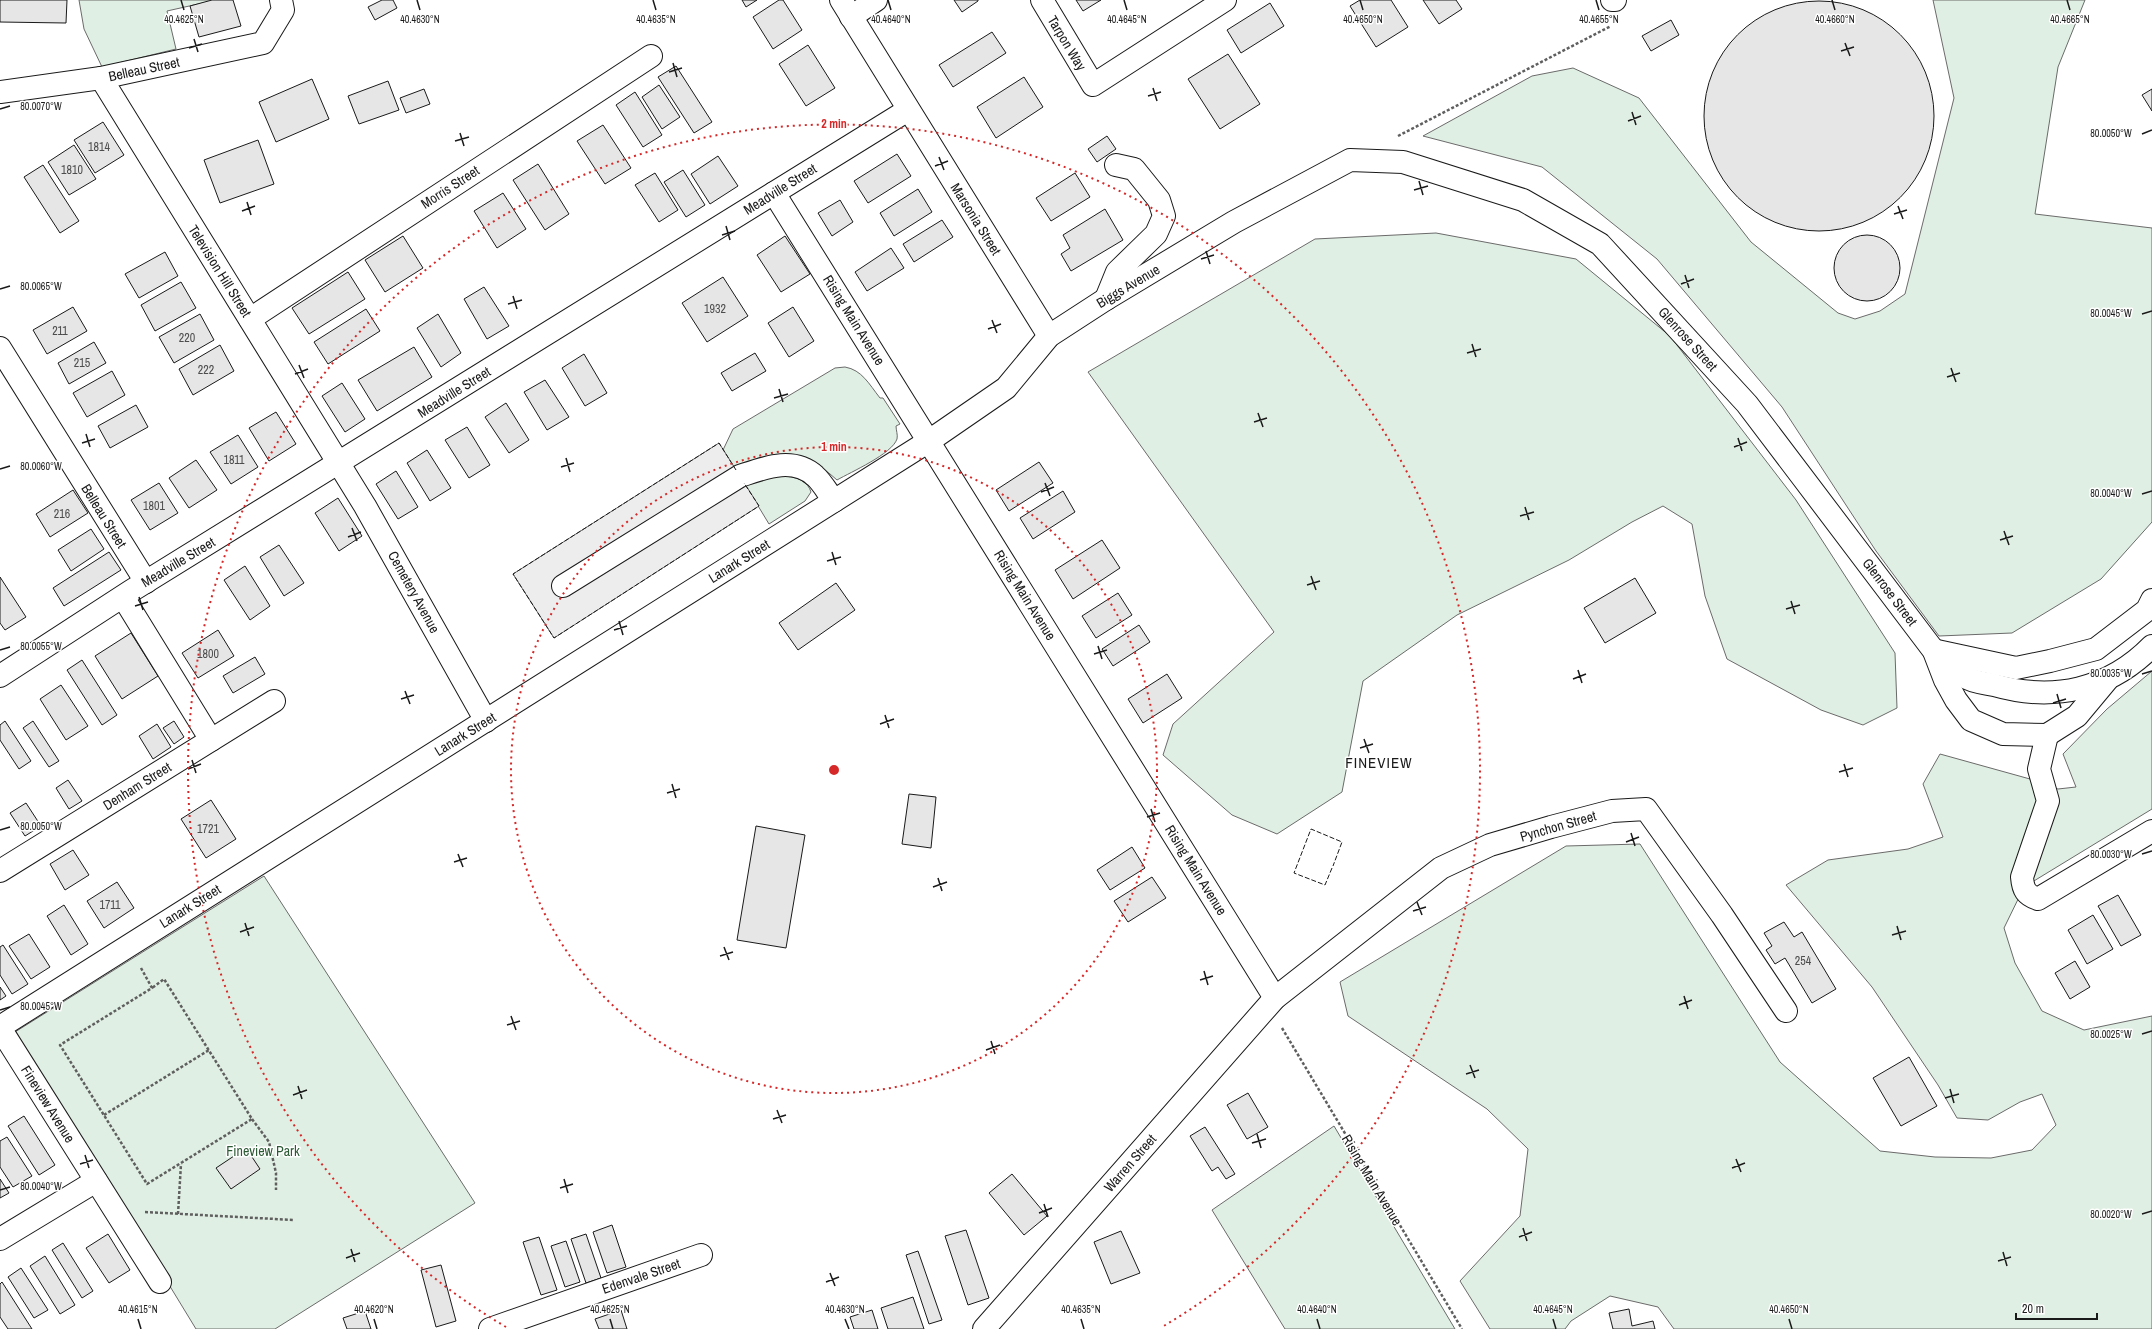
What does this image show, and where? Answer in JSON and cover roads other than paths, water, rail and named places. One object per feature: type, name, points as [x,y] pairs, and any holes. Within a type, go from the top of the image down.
[{"type":"street","name":"Belleau Street","points":[[0,92],[101,78],[263,43],[283,10],[281,0]]},
{"type":"street","points":[[846,8],[876,0]]},
{"type":"street","name":"Tarpon Way","points":[[1042,0],[1093,85],[1225,0]]},
{"type":"street","name":"Marsonia Street","points":[[846,8],[1049,336]]},
{"type":"street","name":"Morris Street","points":[[250,318],[651,56]]},
{"type":"street","name":"Television Hill Street","points":[[101,78],[339,464]]},
{"type":"street","name":"Meadville Street","points":[[0,676],[146,582],[339,464],[908,110]]},
{"type":"street","name":"Biggs Avenue","points":[[929,441],[1006,388],[1049,336],[1106,298],[1234,222],[1350,160]]},
{"type":"street","name":"Glenrose Street","points":[[1350,160],[1403,162],[1523,200],[1600,244],[1747,404],[1934,651],[1965,677],[2028,693],[2067,692],[2107,680],[2138,660],[2152,646]]},
{"type":"street","points":[[1106,298],[1117,272],[1156,234],[1164,216],[1159,200],[1134,170],[1116,165]]},
{"type":"street","name":"Rising Main Avenue","points":[[774,193],[1275,998]]},
{"type":"street","name":"Belleau Street","points":[[0,348],[146,582]]},
{"type":"street","name":"Lanark Street","points":[[0,1027],[128,945],[486,722],[929,441]]},
{"type":"street","name":"Cemetery Avenue","points":[[339,464],[379,531],[486,722]]},
{"type":"street","points":[[563,586],[740,476],[769,466],[785,464],[799,467],[814,475],[834,501]]},
{"type":"street","points":[[123,597],[211,740]]},
{"type":"street","points":[[1934,651],[2016,668],[2050,661],[2096,649],[2147,610],[2152,600]]},
{"type":"street","points":[[1934,651],[1945,680],[1956,700],[1971,720],[2003,734],[2047,735],[2077,716],[2107,680]]},
{"type":"street","name":"Denham Street","points":[[0,871],[274,701]]},
{"type":"street","points":[[2047,735],[2039,769],[2048,801],[2022,877],[2022,888],[2030,896],[2038,900],[2152,832]]},
{"type":"street","name":"Pynchon Street","points":[[1275,998],[1441,868],[1490,845],[1528,834],[1612,811],[1646,809],[1722,915],[1786,1011]]},
{"type":"street","name":"Warren Street","points":[[984,1329],[1275,998]]},
{"type":"street","name":"Fineview Avenue","points":[[0,1027],[160,1282]]},
{"type":"street","points":[[0,1239],[96,1181]]},
{"type":"street","name":"Edenvale Street","points":[[490,1329],[702,1255]]},
{"type":"district","name":"FINEVIEW","points":[[1379,763]]},
{"type":"park label","name":"Fineview Park","points":[[263,1151]]}]
